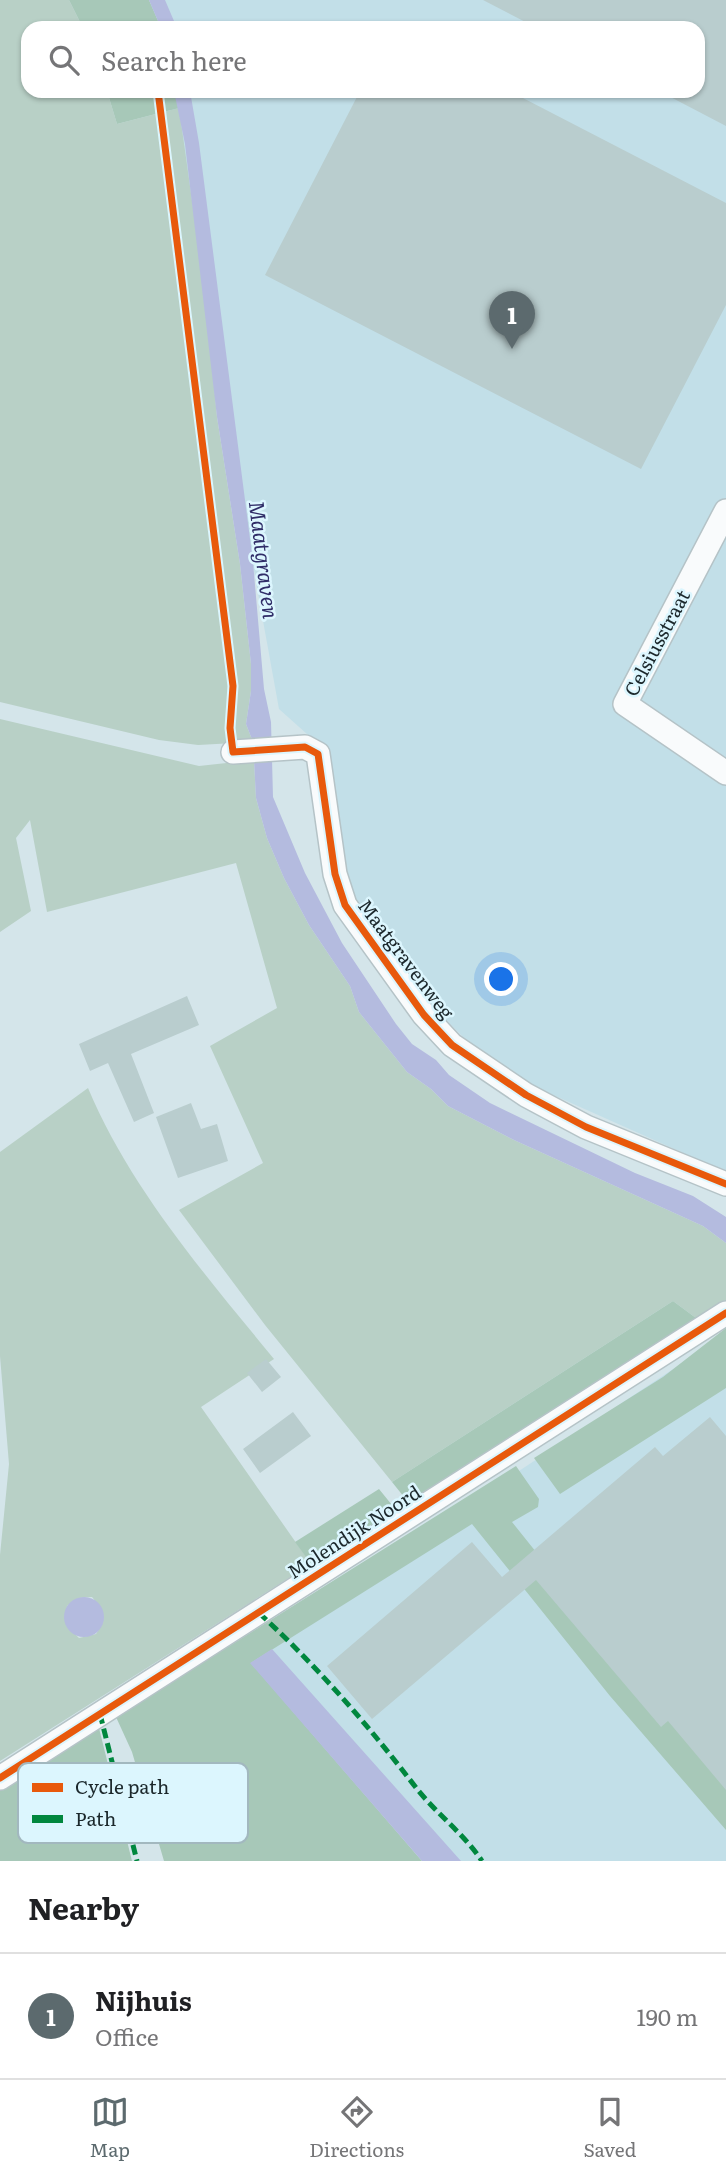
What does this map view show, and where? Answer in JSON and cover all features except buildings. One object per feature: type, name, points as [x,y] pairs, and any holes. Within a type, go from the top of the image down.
[{"type":"street","name":"Celsiusstraat","points":[[726,511],[625,704],[726,773]]},
{"type":"street","name":"Maatgravenweg","points":[[241,752],[276,747],[305,747],[318,754],[335,874],[345,905],[424,1015],[452,1045],[526,1096],[586,1128],[726,1184]]},
{"type":"street","name":"Molendijk Noord","points":[[23,1763],[726,1313]]},
{"type":"street","name":"Molendijk Noord","points":[[0,1778],[18,1766]]},
{"type":"shaded area","points":[[150,0],[726,0],[726,1172],[515,1078],[465,1039],[422,996],[348,891],[327,752],[279,709],[168,98],[705,98],[705,21],[154,21]]},
{"type":"shaded area","points":[[726,1334],[726,1861],[439,1861],[256,1645]]},
{"type":"green space","points":[[0,0],[69,0],[80,21],[21,21],[21,98],[109,98],[117,124],[179,108],[206,300],[217,417],[240,564],[251,664],[251,691],[246,724],[253,742],[198,745],[159,740],[0,702]]},
{"type":"green space","points":[[69,0],[149,0],[158,21],[80,21]]},
{"type":"green space","points":[[109,98],[176,98],[179,108],[117,124]]},
{"type":"green space","points":[[0,719],[199,766],[254,760],[256,798],[267,838],[284,878],[309,925],[350,986],[359,1012],[407,1072],[431,1089],[448,1106],[514,1140],[703,1226],[726,1243],[726,1300],[696,1318],[673,1301],[392,1482],[265,1325],[179,1210],[263,1163],[210,1046],[277,1008],[236,863],[47,912],[30,820],[16,838],[31,911],[0,932]]},
{"type":"green space","points":[[88,1088],[105,1125],[147,1196],[196,1263],[274,1359],[201,1407],[311,1564],[0,1761],[0,1555],[9,1464],[0,1356],[0,1152]],"holes":[[[92,1597],[103,1615],[102,1624],[96,1634],[79,1638],[66,1625],[67,1606],[79,1598]]]},
{"type":"green space","points":[[673,1301],[696,1318],[408,1502],[392,1482]]},
{"type":"green space","points":[[726,1328],[726,1388],[560,1494],[534,1458],[663,1377]]},
{"type":"green space","points":[[516,1466],[539,1499],[538,1507],[512,1522],[657,1703],[726,1782],[726,1830],[610,1696],[472,1524],[251,1663],[422,1861],[164,1861],[159,1843],[248,1843],[248,1763],[135,1763],[116,1717]]},
{"type":"green space","points":[[379,1489],[396,1510],[311,1564],[295,1542]]},
{"type":"green space","points":[[99,1728],[108,1763],[44,1763]]},
{"type":"green space","points":[[18,1780],[18,1843],[128,1843],[132,1861],[0,1861],[0,1791]]},
{"type":"water","points":[[149,0],[165,0],[174,21],[158,21]]},
{"type":"water","points":[[175,98],[191,98],[199,143],[253,562],[264,689],[271,722],[273,797],[305,873],[342,943],[412,1044],[436,1060],[449,1075],[490,1103],[635,1173],[693,1196],[726,1217],[726,1243],[703,1226],[514,1140],[448,1106],[431,1089],[407,1072],[359,1012],[350,986],[309,925],[284,878],[267,838],[256,798],[253,742],[246,724],[251,691],[251,664],[240,564],[217,417],[185,144]]},
{"type":"water","points":[[84,1597],[92,1598],[98,1603],[103,1609],[103,1625],[98,1631],[92,1636],[84,1637],[76,1636],[70,1631],[65,1625],[64,1617],[65,1609],[70,1603],[76,1598]]},
{"type":"water","points":[[272,1649],[461,1861],[422,1861],[250,1663]]},
{"type":"marked path","points":[[259,1613],[342,1697],[425,1798],[482,1861]]},
{"type":"marked path","points":[[100,1714],[112,1763]]},
{"type":"marked path","points":[[132,1843],[137,1861]]},
{"type":"cycle path","points":[[159,98],[233,686],[230,728],[233,752],[305,747],[318,754],[335,874],[345,905],[424,1015],[452,1045],[526,1095],[586,1127],[726,1184]]},
{"type":"cycle path","points":[[23,1763],[726,1313]]},
{"type":"cycle path","points":[[0,1778],[18,1766]]},
{"type":"place","name":"Nijhuis","points":[[512,349]]},
{"type":"water label","name":"Maatgraven","points":[[263,560]]}]
